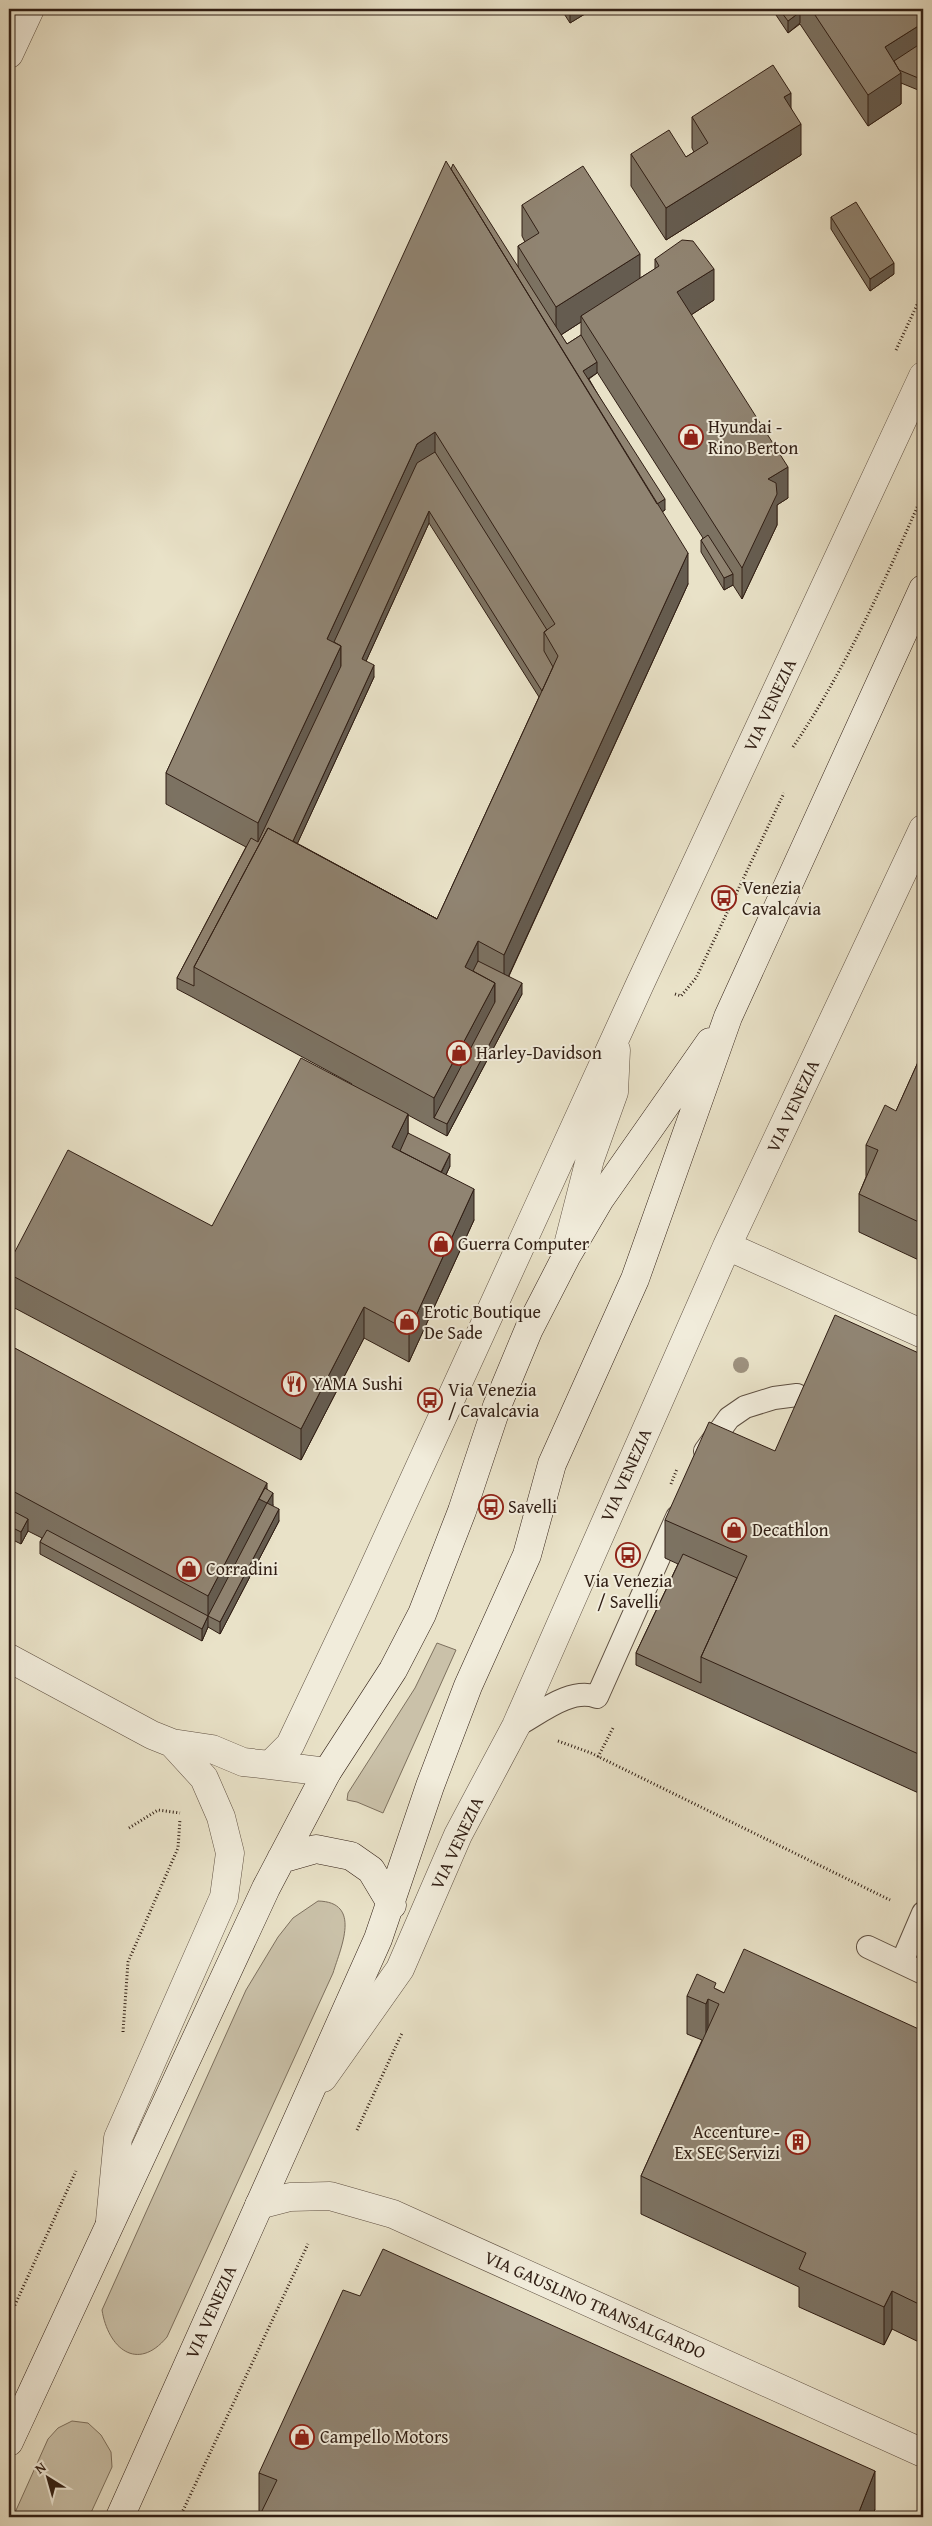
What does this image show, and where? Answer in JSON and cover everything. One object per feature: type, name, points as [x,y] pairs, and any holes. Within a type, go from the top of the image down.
[{"type":"street","points":[[9,54],[30,9]]},
{"type":"street","name":"VIA VENEZIA","points":[[270,1765],[290,1745],[368,1580],[617,1034],[923,376]]},
{"type":"street","name":"VIA VENEZIA","points":[[120,2517],[392,1905],[430,1786],[468,1686],[527,1555],[552,1464],[635,1279],[728,1017],[923,589]]},
{"type":"street","name":"VIA VENEZIA","points":[[304,2106],[400,1969],[458,1835],[516,1726],[726,1246],[923,829]]},
{"type":"street","name":"VIA VENEZIA","points":[[9,2442],[266,1888],[327,1772],[393,1670],[422,1614],[462,1511],[497,1406],[529,1329],[566,1257],[636,1145],[728,1017]]},
{"type":"street","name":"VIA VENEZIA","points":[[566,1257],[590,1159],[614,1092],[617,1034]]},
{"type":"street","points":[[726,1246],[923,1334]]},
{"type":"street","points":[[9,1658],[162,1739],[212,1749],[243,1762],[327,1772]]},
{"type":"street","name":"VIA VENEZIA","points":[[109,2223],[118,2138],[224,1897],[230,1853],[221,1817],[204,1778],[162,1739]]},
{"type":"street","points":[[281,1859],[316,1849],[351,1856],[371,1870],[392,1905]]},
{"type":"street","name":"VIA GAUSLINO TRANSALGARDO","points":[[259,2205],[290,2197],[330,2196],[393,2214],[923,2453]]},
{"type":"lane","points":[[698,1468],[712,1440],[729,1418],[745,1407],[774,1398],[797,1395],[813,1403]]},
{"type":"lane","points":[[516,1726],[576,1694],[587,1693],[597,1697],[686,1496]]},
{"type":"lane","points":[[902,1962],[923,1913]]},
{"type":"lane","points":[[868,1947],[923,1972]]},
{"type":"path","points":[[669,992],[681,996],[696,978],[784,793]]},
{"type":"path","points":[[598,1757],[614,1726]]},
{"type":"path","points":[[553,1739],[598,1757],[923,1913]]},
{"type":"path","points":[[176,1804],[181,1813],[178,1848]]},
{"type":"path","points":[[129,1828],[158,1810],[181,1813]]},
{"type":"path","points":[[180,2517],[308,2244]]},
{"type":"shaded area","points":[[437,1643],[456,1650],[383,1813],[357,1802],[347,1800],[348,1793],[415,1688]]},
{"type":"shaded area","points":[[318,1901],[332,1903],[340,1909],[344,1917],[343,1939],[333,1973],[167,2337],[156,2348],[145,2353],[135,2354],[126,2351],[117,2345],[110,2335],[102,2310],[246,1990],[278,1937],[293,1918]]},
{"type":"shaded area","points":[[72,2421],[88,2423],[101,2435],[111,2452],[112,2467],[89,2517],[13,2517],[48,2439],[58,2428]]},
{"type":"building","points":[[779,9],[798,9],[800,12],[788,21]]},
{"type":"building","points":[[811,9],[923,9],[923,23],[885,47],[901,73],[868,95]]},
{"type":"building","points":[[923,42],[923,80],[899,70],[894,61]]},
{"type":"building","points":[[773,65],[791,93],[784,97],[801,124],[666,208],[631,154],[669,130],[686,157],[708,143],[692,117]]},
{"type":"building","points":[[446,161],[688,553],[504,955],[478,941],[465,967],[495,983],[434,1098],[194,967],[268,828],[437,919],[558,656],[544,632],[555,624],[435,432],[417,444],[327,639],[341,646],[258,823],[166,773]]},
{"type":"building","points":[[453,164],[567,344],[581,335],[597,362],[583,371],[665,499],[657,504],[451,169]]},
{"type":"building","points":[[583,166],[640,254],[556,307],[518,246],[539,233],[522,205]]},
{"type":"building","points":[[856,202],[894,263],[870,279],[831,217]]},
{"type":"building","points":[[682,240],[693,241],[714,269],[677,292],[788,467],[768,479],[776,483],[777,494],[742,568],[581,316],[659,266],[655,259]]},
{"type":"building","points":[[435,452],[547,630],[544,632],[544,651],[553,667],[542,691],[429,511],[362,659],[374,665],[293,841],[437,919],[268,828],[194,967],[194,986],[177,978],[251,838],[258,842],[341,666],[341,646],[334,642],[417,463]]},
{"type":"building","points":[[708,535],[733,574],[724,578],[701,540]]},
{"type":"building","points":[[478,961],[522,983],[447,1124],[434,1118],[495,1002],[495,983],[473,971]]},
{"type":"building","points":[[923,1051],[923,1224],[859,1194],[878,1150],[866,1145],[885,1105],[896,1111]]},
{"type":"building","points":[[301,1058],[408,1114],[392,1147],[474,1189],[409,1331],[364,1307],[301,1429],[9,1274],[9,1263],[68,1150],[212,1226]]},
{"type":"building","points":[[408,1133],[450,1154],[441,1172],[400,1151]]},
{"type":"building","points":[[835,1315],[923,1355],[923,1756],[701,1657],[747,1556],[665,1520],[709,1422],[775,1451]]},
{"type":"building","points":[[9,1345],[267,1483],[208,1596],[9,1489]]},
{"type":"building","points":[[265,1488],[273,1493],[267,1503],[259,1499]]},
{"type":"building","points":[[267,1503],[279,1509],[220,1622],[208,1616]]},
{"type":"building","points":[[9,1509],[28,1519],[21,1532],[9,1526]]},
{"type":"building","points":[[47,1530],[208,1616],[202,1629],[40,1542]]},
{"type":"building","points":[[683,1554],[737,1578],[701,1657],[701,1683],[636,1653]]},
{"type":"building","name":"Accenture - Ex SEC Servizi","points":[[744,1949],[923,2031],[923,2306],[892,2291],[884,2307],[799,2269],[806,2253],[641,2176],[719,2004],[708,1999],[706,2004],[687,1996],[697,1974],[716,1983],[714,1988],[724,1993]]},
{"type":"building","points":[[383,2249],[875,2471],[857,2517],[259,2517],[277,2480],[259,2473],[343,2290],[360,2296]]},
{"type":"place","name":"Hyundai - Rino Berton","points":[[691,437]]},
{"type":"place","name":"Venezia Cavalcavia","points":[[724,898]]},
{"type":"place","name":"Harley-Davidson","points":[[459,1053]]},
{"type":"place","name":"Guerra Computer","points":[[441,1244]]},
{"type":"place","name":"Erotic Boutique De Sade","points":[[407,1322]]},
{"type":"place","name":"YAMA Sushi","points":[[294,1384]]},
{"type":"place","name":"Via Venezia / Cavalcavia","points":[[430,1400]]},
{"type":"place","name":"Savelli","points":[[491,1507]]},
{"type":"place","name":"Decathlon","points":[[734,1530]]},
{"type":"place","name":"Via Venezia / Savelli","points":[[628,1555]]},
{"type":"place","name":"Corradini","points":[[189,1569]]},
{"type":"place","name":"Accenture - Ex SEC Servizi","points":[[798,2142]]},
{"type":"place","name":"Campello Motors","points":[[302,2437]]}]
